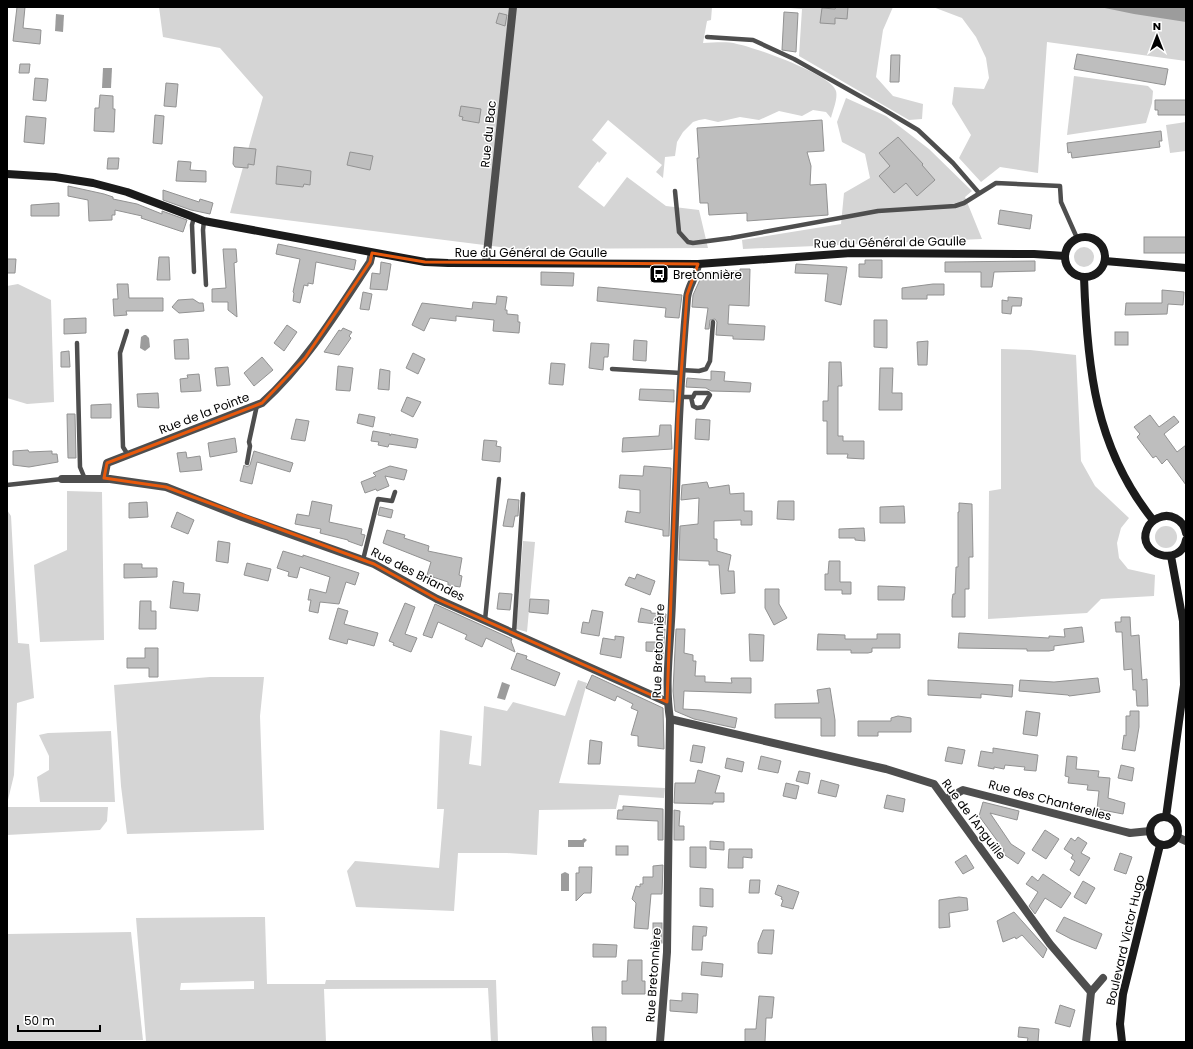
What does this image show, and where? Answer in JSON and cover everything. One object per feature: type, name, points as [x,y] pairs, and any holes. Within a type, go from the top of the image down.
[{"type":"main road","name":"Rue du Général de Gaulle","points":[[7,174],[93,183],[128,192],[204,221],[425,262],[698,264],[851,253],[1034,254],[1065,256]]},
{"type":"main road","points":[[1083,237],[1095,240],[1103,249],[1104,261],[1099,271],[1090,277],[1078,276],[1068,268],[1065,256],[1068,245],[1077,238],[1083,237]]},
{"type":"main road","points":[[1104,261],[1186,268]]},
{"type":"main road","points":[[1084,277],[1085,312],[1091,367],[1102,423],[1116,460],[1130,487],[1153,520]]},
{"type":"main road","points":[[1186,530],[1182,524],[1172,517],[1165,516],[1153,520],[1146,531],[1147,545],[1157,555],[1170,556],[1182,549],[1186,540]]},
{"type":"main road","points":[[1166,817],[1184,685],[1183,621],[1170,556]]},
{"type":"main road","points":[[1161,817],[1166,817],[1177,824],[1178,833],[1177,837],[1168,845],[1160,845],[1153,840],[1150,831],[1153,822],[1161,817]]},
{"type":"main road","name":"Boulevard Victor Hugo","points":[[1122,1042],[1120,1024],[1123,994],[1160,845]]},
{"type":"street","name":"Rue du Bac","points":[[486,263],[513,7]]},
{"type":"street","name":"Rue de la Pointe","points":[[104,478],[107,463],[262,404],[282,385],[305,358],[370,262],[372,253]]},
{"type":"street","name":"Rue Bretonnière","points":[[660,1042],[668,952],[670,719],[667,702],[679,397],[687,295],[697,272],[698,264]]},
{"type":"street","points":[[62,479],[104,478]]},
{"type":"street","name":"Rue des Briandes","points":[[104,478],[166,487],[242,517],[374,564],[437,598],[667,702]]},
{"type":"street","name":"Rue de l'Anguille","points":[[670,719],[886,769],[934,784],[946,798],[1050,944],[1091,992]]},
{"type":"street","name":"Rue des Chanterelles","points":[[946,798],[963,790],[1122,832],[1130,833],[1150,831]]},
{"type":"street","points":[[1177,837],[1186,841]]},
{"type":"street","points":[[1086,1042],[1091,992],[1103,978]]},
{"type":"lane","points":[[707,37],[754,40],[800,63],[881,108],[918,130],[953,163],[978,194]]},
{"type":"lane","points":[[675,191],[679,232],[688,242],[693,243],[731,238],[878,211],[955,206],[964,203],[988,187],[1000,183],[1060,186],[1061,202],[1077,238]]},
{"type":"lane","points":[[194,217],[192,225],[194,272]]},
{"type":"lane","points":[[204,221],[203,230],[206,285]]},
{"type":"lane","points":[[612,368],[681,371],[699,371],[706,369],[710,361],[713,322]]},
{"type":"lane","points":[[127,331],[120,353],[124,447],[128,455]]},
{"type":"lane","points":[[77,343],[80,467],[85,479]]},
{"type":"lane","points":[[679,397],[691,398]]},
{"type":"lane","points":[[247,463],[250,446],[249,442],[257,405]]},
{"type":"lane","points":[[7,485],[62,479]]},
{"type":"lane","points":[[485,620],[499,479]]},
{"type":"lane","points":[[363,560],[378,499],[392,501],[395,492]]},
{"type":"lane","points":[[514,634],[523,494]]},
{"type":"highlighted area","points":[[372,253],[425,262],[698,264],[687,295],[678,416],[667,702],[437,599],[374,564],[166,487],[104,478],[107,463],[262,403],[305,358],[370,262]]},
{"type":"shaded area","points":[[159,7],[712,7],[711,20],[707,21],[703,43],[733,43],[775,56],[821,77],[836,91],[836,97],[831,118],[826,112],[813,110],[802,116],[779,111],[759,120],[740,117],[718,122],[705,119],[693,122],[683,132],[677,142],[675,156],[665,157],[663,178],[656,172],[662,165],[608,120],[592,140],[607,153],[599,163],[598,161],[578,187],[604,207],[627,177],[666,206],[699,210],[708,248],[516,249],[230,213],[263,97],[220,48],[163,37]]},
{"type":"shaded area","points":[[779,7],[893,7],[883,30],[876,77],[893,96],[923,104],[922,119],[909,120],[799,56],[802,9]]},
{"type":"shaded area","points":[[933,7],[1186,7],[1186,61],[1047,42],[1038,173],[1000,167],[981,182],[959,158],[971,135],[952,104],[954,87],[984,89],[989,78],[986,58],[976,37],[962,18]]},
{"type":"shaded area","points":[[1100,7],[1186,7],[1186,22],[1134,14]]},
{"type":"shaded area","points":[[56,14],[64,15],[63,32],[55,31]]},
{"type":"shaded area","points":[[103,68],[112,68],[111,88],[102,88]]},
{"type":"shaded area","points":[[1074,76],[1148,86],[1153,91],[1152,103],[1146,123],[1067,135]]},
{"type":"shaded area","points":[[846,98],[886,116],[929,149],[972,191],[965,197],[982,239],[743,249],[742,240],[841,224],[844,193],[870,178],[865,154],[842,142],[837,122]]},
{"type":"shaded area","points":[[1186,122],[1186,151],[1170,153],[1166,125]]},
{"type":"shaded area","points":[[1080,247],[1088,247],[1094,253],[1094,261],[1088,267],[1080,267],[1074,261],[1074,253]]},
{"type":"shaded area","points":[[18,284],[51,300],[54,402],[27,404],[7,398],[7,286]]},
{"type":"shaded area","points":[[144,335],[149,338],[150,347],[145,351],[140,348],[141,337]]},
{"type":"shaded area","points":[[1001,349],[1030,350],[1076,355],[1081,461],[1095,486],[1129,518],[1121,528],[1117,543],[1119,558],[1128,569],[1155,575],[1154,596],[1101,599],[1087,613],[988,619],[989,491],[1001,489]]},
{"type":"shaded area","points":[[67,491],[102,492],[104,640],[40,642],[34,565],[67,550]]},
{"type":"shaded area","points":[[7,510],[11,516],[18,643],[29,644],[34,698],[17,703],[14,775],[7,804]]},
{"type":"shaded area","points":[[1166,526],[1170,527],[1176,533],[1176,541],[1170,547],[1166,548],[1162,547],[1156,541],[1155,537],[1156,533],[1162,527]]},
{"type":"shaded area","points":[[523,541],[535,542],[527,632],[516,629]]},
{"type":"shaded area","points":[[210,677],[264,677],[260,716],[264,830],[127,834],[121,786],[114,685]]},
{"type":"shaded area","points":[[578,680],[587,683],[559,783],[665,788],[664,798],[619,795],[616,809],[539,810],[537,855],[507,853],[458,853],[454,911],[356,907],[347,871],[355,861],[439,868],[444,809],[437,809],[440,730],[472,736],[469,764],[481,766],[484,706],[507,711],[513,702],[565,716]]},
{"type":"shaded area","points":[[502,682],[510,685],[505,700],[497,698]]},
{"type":"shaded area","points":[[111,731],[115,802],[40,802],[37,777],[49,770],[49,756],[39,735],[48,733]]},
{"type":"shaded area","points":[[7,807],[108,807],[107,821],[100,830],[7,835]]},
{"type":"shaded area","points":[[584,838],[587,840],[584,843],[584,847],[568,847],[568,840],[582,840]]},
{"type":"shaded area","points":[[565,872],[569,874],[569,891],[561,891],[561,874]]},
{"type":"shaded area","points":[[265,917],[267,984],[325,984],[326,980],[496,980],[498,1042],[491,1042],[488,988],[324,989],[326,1042],[146,1041],[136,918]],"holes":[[[254,981],[254,989],[180,990],[181,983]]]},
{"type":"shaded area","points":[[131,932],[143,1040],[7,1041],[7,934]]},
{"type":"building","points":[[17,7],[25,7],[23,28],[41,30],[40,44],[13,41]]},
{"type":"building","points":[[836,7],[848,7],[847,19],[835,18],[835,24],[820,23],[822,8],[835,9]]},
{"type":"building","points":[[784,12],[798,13],[796,52],[782,50]]},
{"type":"building","points":[[499,13],[507,15],[505,26],[496,23]]},
{"type":"building","points":[[1077,54],[1168,69],[1165,85],[1074,69]]},
{"type":"building","points":[[891,55],[900,55],[899,82],[890,82]]},
{"type":"building","points":[[20,64],[30,64],[29,73],[19,73]]},
{"type":"building","points":[[35,78],[48,79],[46,101],[33,100]]},
{"type":"building","points":[[166,83],[178,84],[176,107],[164,106]]},
{"type":"building","points":[[100,95],[113,96],[113,109],[115,109],[114,132],[94,131],[95,108],[99,108]]},
{"type":"building","points":[[1155,100],[1186,100],[1186,115],[1158,115],[1158,110],[1155,110]]},
{"type":"building","points":[[461,106],[481,109],[479,123],[462,120],[463,117],[459,116]]},
{"type":"building","points":[[155,115],[164,116],[162,144],[153,143]]},
{"type":"building","points":[[26,116],[46,118],[44,144],[24,142]]},
{"type":"building","points":[[822,120],[824,151],[807,152],[811,166],[810,185],[826,184],[828,215],[747,221],[747,213],[709,215],[708,203],[700,203],[697,128]]},
{"type":"building","points":[[1161,131],[1162,141],[1159,141],[1160,147],[1072,158],[1071,152],[1068,153],[1067,143]]},
{"type":"building","points":[[898,137],[923,164],[922,165],[935,180],[917,196],[906,183],[894,193],[879,176],[890,166],[879,153]]},
{"type":"building","points":[[234,147],[256,149],[254,165],[248,164],[248,168],[235,167],[233,164]]},
{"type":"building","points":[[350,152],[373,156],[370,170],[347,165]]},
{"type":"building","points":[[108,158],[119,158],[118,169],[107,169]]},
{"type":"building","points":[[178,161],[191,162],[190,170],[206,171],[206,182],[176,181]]},
{"type":"building","points":[[277,166],[311,171],[310,185],[304,184],[303,187],[276,184]]},
{"type":"building","points":[[68,186],[104,194],[113,197],[113,199],[137,204],[162,214],[162,211],[187,220],[183,232],[141,218],[142,216],[115,210],[115,215],[112,215],[112,220],[89,221],[88,200],[68,196]]},
{"type":"building","points":[[163,190],[199,202],[200,199],[213,203],[210,214],[191,210],[163,200]]},
{"type":"building","points":[[59,203],[59,216],[31,216],[31,205]]},
{"type":"building","points":[[1000,210],[1032,215],[1030,229],[998,224]]},
{"type":"building","points":[[1144,237],[1186,237],[1186,253],[1144,253]]},
{"type":"building","points":[[278,244],[356,260],[354,270],[316,262],[313,284],[308,283],[308,286],[304,285],[300,303],[293,301],[293,292],[300,259],[276,254]]},
{"type":"building","points":[[223,249],[236,249],[237,262],[234,263],[237,317],[228,310],[228,302],[212,302],[212,289],[226,288]]},
{"type":"building","points":[[159,257],[169,257],[170,280],[157,280]]},
{"type":"building","points":[[7,259],[16,259],[15,273],[7,273]]},
{"type":"building","points":[[865,260],[882,260],[882,278],[859,277],[859,264],[865,264]]},
{"type":"building","points":[[1035,261],[1035,271],[994,272],[992,287],[981,287],[981,272],[945,272],[945,262]]},
{"type":"building","points":[[381,262],[391,264],[387,290],[370,289],[372,273],[380,274]]},
{"type":"building","points":[[796,264],[847,267],[841,305],[825,301],[828,274],[795,273]]},
{"type":"building","points":[[740,269],[750,269],[749,306],[729,305],[728,324],[765,326],[764,340],[733,339],[733,336],[716,335],[717,322],[715,319],[710,320],[709,329],[705,329],[708,308],[692,307],[693,295],[703,273],[740,271]]},
{"type":"building","points":[[541,272],[574,273],[573,286],[541,285]]},
{"type":"building","points":[[117,284],[128,284],[129,298],[163,298],[163,311],[126,311],[127,315],[114,316],[113,299],[118,299]]},
{"type":"building","points":[[944,284],[944,295],[927,295],[927,299],[902,299],[902,288]]},
{"type":"building","points":[[598,287],[682,295],[679,318],[665,317],[666,308],[597,301]]},
{"type":"building","points":[[1162,290],[1184,292],[1183,305],[1168,304],[1167,314],[1125,315],[1126,303],[1162,303]]},
{"type":"building","points":[[363,292],[372,294],[369,310],[360,309]]},
{"type":"building","points":[[497,296],[507,297],[505,310],[507,310],[507,314],[518,315],[518,322],[520,322],[519,333],[493,331],[494,320],[456,316],[456,321],[430,318],[424,331],[412,325],[422,303],[472,309],[473,302],[496,304]]},
{"type":"building","points":[[1008,297],[1022,298],[1021,306],[1012,306],[1011,314],[1002,313],[1002,300],[1008,301]]},
{"type":"building","points":[[193,299],[199,303],[203,303],[204,311],[179,313],[172,307],[178,300]]},
{"type":"building","points":[[86,318],[86,333],[64,334],[64,319]]},
{"type":"building","points":[[874,320],[887,320],[887,348],[874,347]]},
{"type":"building","points":[[287,325],[297,332],[284,351],[274,343]]},
{"type":"building","points":[[343,328],[352,332],[349,336],[351,338],[339,355],[324,352],[339,330],[341,331]]},
{"type":"building","points":[[1115,332],[1128,332],[1128,345],[1115,345]]},
{"type":"building","points":[[188,339],[189,359],[175,359],[174,340]]},
{"type":"building","points":[[634,340],[647,341],[646,361],[633,360]]},
{"type":"building","points":[[928,341],[927,365],[918,365],[917,342]]},
{"type":"building","points":[[591,343],[609,344],[608,357],[604,357],[603,370],[589,368]]},
{"type":"building","points":[[69,351],[70,367],[61,367],[61,352]]},
{"type":"building","points":[[413,353],[425,359],[418,374],[406,368]]},
{"type":"building","points":[[262,357],[273,370],[254,386],[244,373]]},
{"type":"building","points":[[829,362],[841,362],[842,386],[838,386],[838,436],[843,436],[843,441],[864,441],[864,459],[847,458],[848,454],[827,454],[827,421],[823,421],[823,401],[828,401]]},
{"type":"building","points":[[551,363],[565,364],[563,385],[549,384]]},
{"type":"building","points":[[338,366],[353,368],[350,391],[336,390]]},
{"type":"building","points":[[228,367],[230,385],[217,386],[215,368]]},
{"type":"building","points":[[880,368],[893,368],[892,393],[902,393],[902,410],[879,410]]},
{"type":"building","points":[[380,369],[390,371],[389,390],[378,389]]},
{"type":"building","points":[[711,371],[725,372],[724,381],[751,383],[750,392],[711,391],[706,388],[686,387],[687,378],[711,380]]},
{"type":"building","points":[[199,374],[201,391],[181,392],[180,379],[188,378],[187,375]]},
{"type":"building","points":[[640,389],[674,390],[674,402],[639,400]]},
{"type":"building","points":[[158,393],[159,408],[138,407],[137,394]]},
{"type":"building","points":[[407,397],[421,402],[413,417],[401,411]]},
{"type":"building","points":[[111,404],[111,418],[91,418],[91,405]]},
{"type":"building","points":[[67,414],[75,414],[76,458],[68,458]]},
{"type":"building","points":[[359,414],[375,417],[373,427],[357,423]]},
{"type":"building","points":[[1150,415],[1159,427],[1174,416],[1179,422],[1164,434],[1177,452],[1186,445],[1186,485],[1167,459],[1162,464],[1156,456],[1153,458],[1137,437],[1140,434],[1134,427]]},
{"type":"building","points":[[296,419],[309,421],[305,441],[291,439]]},
{"type":"building","points":[[696,419],[710,420],[709,440],[695,439]]},
{"type":"building","points":[[660,425],[671,425],[672,449],[622,452],[623,438],[659,436]]},
{"type":"building","points":[[373,431],[390,434],[390,436],[391,434],[418,439],[416,448],[389,444],[388,447],[378,445],[379,442],[371,441]]},
{"type":"building","points":[[235,438],[237,452],[210,457],[208,443]]},
{"type":"building","points":[[484,440],[497,441],[496,446],[501,447],[500,462],[482,460]]},
{"type":"building","points":[[28,450],[29,452],[52,451],[52,454],[57,454],[58,462],[29,467],[13,465],[13,451]]},
{"type":"building","points":[[254,451],[293,463],[290,472],[257,462],[252,484],[240,481],[244,465],[247,467],[250,465]]},
{"type":"building","points":[[186,452],[187,458],[200,456],[202,470],[180,472],[177,453]]},
{"type":"building","points":[[390,466],[407,470],[404,480],[385,476],[389,486],[377,491],[376,489],[365,493],[361,482],[376,476],[373,473]]},
{"type":"building","points":[[644,466],[671,468],[669,536],[663,536],[663,530],[625,522],[627,511],[640,513],[640,490],[619,488],[620,475],[643,476]]},
{"type":"building","points":[[707,482],[709,488],[729,485],[730,494],[744,493],[744,511],[752,511],[752,525],[741,525],[741,520],[714,521],[714,539],[717,539],[717,551],[731,555],[728,571],[734,571],[735,593],[721,594],[719,565],[709,565],[709,561],[679,560],[680,526],[698,524],[699,498],[681,500],[682,485]]},
{"type":"building","points":[[508,499],[519,500],[518,516],[515,516],[513,527],[503,526]]},
{"type":"building","points":[[312,501],[332,505],[329,522],[362,529],[361,534],[365,535],[362,546],[348,540],[320,533],[321,529],[295,524],[297,514],[309,516]]},
{"type":"building","points":[[778,501],[794,501],[794,520],[777,519]]},
{"type":"building","points":[[147,502],[148,517],[129,518],[129,503]]},
{"type":"building","points":[[959,503],[972,504],[973,557],[969,557],[969,589],[965,589],[965,617],[952,617],[952,600],[953,594],[955,594],[956,567],[958,567]]},
{"type":"building","points":[[904,506],[905,523],[880,523],[880,507]]},
{"type":"building","points":[[380,507],[393,510],[391,518],[378,515]]},
{"type":"building","points":[[177,512],[194,520],[188,534],[171,527]]},
{"type":"building","points":[[864,528],[865,541],[855,540],[855,538],[839,538],[839,529]]},
{"type":"building","points":[[387,530],[405,535],[404,538],[429,546],[428,551],[462,558],[459,575],[462,576],[460,587],[448,585],[448,582],[427,575],[431,562],[383,543]]},
{"type":"building","points":[[218,541],[230,543],[228,563],[216,561]]},
{"type":"building","points":[[283,551],[303,557],[303,555],[359,573],[355,585],[346,582],[339,604],[320,602],[318,613],[309,611],[311,600],[308,600],[310,589],[326,593],[330,577],[300,567],[297,578],[288,576],[289,572],[277,568]]},
{"type":"building","points":[[829,561],[840,561],[840,582],[851,582],[851,594],[842,594],[842,590],[825,590],[825,574],[828,574]]},
{"type":"building","points":[[247,563],[271,569],[268,581],[244,575]]},
{"type":"building","points":[[124,564],[142,564],[142,568],[157,568],[157,577],[124,578]]},
{"type":"building","points":[[637,574],[655,581],[650,595],[625,585],[629,577],[635,579]]},
{"type":"building","points":[[173,581],[184,583],[183,593],[200,594],[198,611],[170,608]]},
{"type":"building","points":[[878,586],[905,587],[904,600],[878,600]]},
{"type":"building","points":[[765,589],[779,589],[779,604],[787,618],[774,625],[765,608]]},
{"type":"building","points":[[499,593],[512,594],[510,610],[497,609]]},
{"type":"building","points":[[530,599],[549,600],[548,614],[529,612]]},
{"type":"building","points":[[140,601],[151,601],[151,611],[156,611],[156,629],[139,629]]},
{"type":"building","points":[[405,603],[415,607],[405,634],[417,638],[411,652],[393,645],[394,643],[389,641]]},
{"type":"building","points":[[435,604],[512,639],[511,641],[515,652],[486,638],[482,647],[465,639],[467,635],[438,622],[432,638],[423,635]]},
{"type":"building","points":[[338,608],[348,611],[344,624],[378,633],[374,646],[348,639],[347,644],[329,639]]},
{"type":"building","points":[[641,608],[651,611],[651,613],[666,614],[665,625],[638,622]]},
{"type":"building","points":[[592,610],[603,612],[599,636],[581,633],[583,622],[589,623]]},
{"type":"building","points":[[1121,617],[1130,617],[1131,636],[1139,635],[1142,680],[1147,679],[1148,706],[1137,706],[1136,690],[1133,690],[1132,669],[1124,670],[1122,632],[1116,632],[1115,622],[1121,622]]},
{"type":"building","points":[[1082,627],[1084,642],[1054,646],[1054,650],[1049,651],[1027,651],[1027,649],[958,648],[959,633],[1049,638],[1049,636],[1065,637],[1064,629]]},
{"type":"building","points":[[662,629],[665,629],[663,654],[646,651],[646,642],[662,642]]},
{"type":"building","points":[[676,629],[685,629],[684,653],[693,655],[693,661],[696,661],[695,676],[705,676],[705,682],[732,683],[731,678],[751,678],[751,693],[684,691],[683,709],[701,710],[737,718],[735,728],[694,719],[675,711],[673,691]]},
{"type":"building","points":[[749,634],[764,635],[763,661],[750,661]]},
{"type":"building","points":[[818,634],[845,635],[845,639],[877,639],[877,634],[900,634],[900,648],[872,648],[872,652],[868,653],[851,653],[851,650],[817,650]]},
{"type":"building","points":[[615,636],[624,637],[621,658],[600,654],[603,638],[615,640]]},
{"type":"building","points":[[145,648],[158,648],[158,677],[149,677],[149,668],[127,668],[127,658],[145,658]]},
{"type":"building","points":[[517,653],[527,656],[526,659],[560,673],[555,686],[511,669]]},
{"type":"building","points":[[592,675],[663,708],[664,749],[638,746],[638,736],[631,735],[638,711],[631,708],[633,704],[617,696],[615,701],[586,688]]},
{"type":"building","points":[[1098,678],[1100,692],[1069,696],[1019,691],[1020,680],[1054,682]]},
{"type":"building","points":[[928,680],[1013,685],[1012,697],[981,694],[981,698],[928,695]]},
{"type":"building","points":[[830,688],[835,720],[835,736],[821,736],[821,718],[775,718],[775,704],[819,703],[817,690]]},
{"type":"building","points":[[1026,711],[1040,713],[1037,736],[1023,734]]},
{"type":"building","points":[[1130,711],[1139,711],[1139,727],[1135,751],[1122,749],[1124,735],[1126,736],[1126,716],[1130,716]]},
{"type":"building","points":[[898,716],[911,718],[911,732],[878,732],[878,736],[858,736],[858,721],[891,721],[891,718]]},
{"type":"building","points":[[590,740],[602,742],[600,764],[588,764]]},
{"type":"building","points":[[693,745],[705,747],[702,763],[690,761]]},
{"type":"building","points":[[948,747],[965,750],[962,764],[945,761]]},
{"type":"building","points":[[993,748],[1038,755],[1036,771],[1024,770],[1025,767],[1005,765],[1004,769],[978,766],[981,751],[993,753]]},
{"type":"building","points":[[761,756],[781,761],[778,773],[758,769]]},
{"type":"building","points":[[1067,756],[1077,757],[1076,769],[1099,771],[1098,777],[1110,778],[1108,798],[1125,803],[1123,814],[1097,809],[1099,791],[1087,790],[1088,785],[1068,783],[1069,777],[1065,776]]},
{"type":"building","points":[[727,758],[744,762],[742,772],[725,768]]},
{"type":"building","points":[[1121,765],[1134,768],[1132,781],[1118,778]]},
{"type":"building","points":[[698,770],[720,776],[715,793],[724,793],[724,802],[713,802],[713,804],[674,803],[675,783],[695,783]]},
{"type":"building","points":[[799,771],[810,773],[808,784],[796,781]]},
{"type":"building","points":[[821,780],[839,785],[836,797],[818,793]]},
{"type":"building","points":[[786,783],[799,786],[796,799],[783,796]]},
{"type":"building","points":[[887,795],[905,799],[903,812],[884,808]]},
{"type":"building","points":[[983,802],[1019,811],[1017,820],[990,813],[1011,844],[1025,853],[1018,864],[1002,853],[1004,850],[979,816]]},
{"type":"building","points":[[623,806],[663,809],[663,840],[658,840],[658,821],[617,819],[618,810],[623,810]]},
{"type":"building","points":[[674,810],[680,811],[679,826],[684,826],[684,840],[674,840]]},
{"type":"building","points":[[1045,830],[1059,839],[1046,859],[1032,850]]},
{"type":"building","points":[[1078,837],[1087,843],[1081,853],[1090,858],[1079,876],[1070,870],[1075,861],[1071,858],[1073,855],[1064,849],[1071,838],[1075,841]]},
{"type":"building","points":[[710,841],[724,842],[724,850],[710,849]]},
{"type":"building","points":[[616,846],[628,846],[628,855],[616,855]]},
{"type":"building","points":[[690,847],[706,847],[706,868],[690,867]]},
{"type":"building","points":[[729,849],[752,849],[752,858],[743,857],[743,868],[728,868]]},
{"type":"building","points":[[1120,853],[1132,857],[1126,874],[1114,870]]},
{"type":"building","points":[[966,855],[974,868],[963,874],[955,862]]},
{"type":"building","points":[[663,865],[662,894],[651,894],[648,929],[634,928],[636,903],[632,899],[636,886],[640,887],[640,884],[643,884],[643,877],[653,877],[653,866]]},
{"type":"building","points":[[579,867],[592,867],[591,893],[584,893],[576,901],[576,873],[579,873]]},
{"type":"building","points":[[1043,874],[1071,893],[1061,908],[1045,898],[1035,914],[1029,906],[1038,892],[1026,884],[1032,876],[1038,881]]},
{"type":"building","points":[[750,880],[760,880],[759,893],[749,893]]},
{"type":"building","points":[[1083,881],[1095,888],[1086,904],[1074,897]]},
{"type":"building","points":[[778,885],[799,892],[793,909],[781,906],[783,900],[781,899],[782,897],[775,894]]},
{"type":"building","points":[[700,888],[713,889],[713,907],[700,906]]},
{"type":"building","points":[[959,897],[967,898],[968,910],[949,913],[950,927],[939,928],[939,900]]},
{"type":"building","points":[[1014,912],[1047,949],[1043,958],[1022,935],[1016,939],[1015,937],[1003,942],[997,921]]},
{"type":"building","points":[[1064,917],[1102,934],[1096,949],[1056,931]]},
{"type":"building","points":[[653,923],[662,923],[662,943],[653,943]]},
{"type":"building","points":[[693,926],[707,927],[706,936],[703,936],[702,950],[692,950]]},
{"type":"building","points":[[763,930],[774,930],[772,954],[758,953],[758,943]]},
{"type":"building","points":[[593,944],[617,945],[616,957],[593,957]]},
{"type":"building","points":[[628,960],[642,960],[642,981],[645,981],[645,994],[622,994],[622,981],[627,981]]},
{"type":"building","points":[[702,962],[723,964],[722,977],[701,975]]},
{"type":"building","points":[[682,993],[698,994],[697,1013],[670,1011],[670,1000],[682,1001]]},
{"type":"building","points":[[759,996],[774,997],[772,1018],[766,1018],[765,1042],[745,1042],[745,1029],[756,1029]]},
{"type":"building","points":[[1060,1005],[1075,1010],[1070,1027],[1055,1023]]},
{"type":"building","points":[[592,1027],[606,1027],[606,1042],[593,1042]]},
{"type":"building","points":[[1019,1027],[1039,1029],[1038,1042],[1027,1042],[1028,1038],[1018,1037]]},
{"type":"place","name":"Bretonnière","points":[[659,274]]}]
